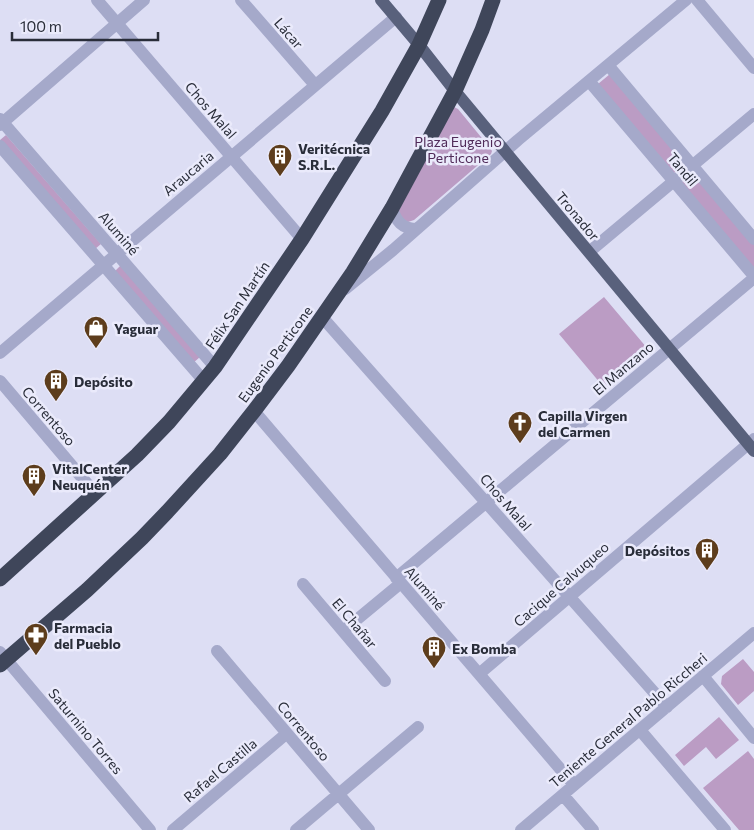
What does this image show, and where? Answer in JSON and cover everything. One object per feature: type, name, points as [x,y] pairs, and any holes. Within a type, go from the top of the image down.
[{"type":"highway","name":"Félix San Martín","points":[[0,579],[137,455],[158,434],[215,367],[302,239],[382,111],[419,45],[439,0]]},
{"type":"highway","name":"Eugenio Perticone","points":[[2,659],[63,611],[148,531],[195,483],[254,411],[337,296],[392,208],[455,91],[493,0]]},
{"type":"main road","name":"Tronador","points":[[382,0],[669,349],[752,444]]},
{"type":"street","name":"Chos Malal","points":[[97,0],[302,239]]},
{"type":"street","points":[[1,122],[144,0]]},
{"type":"street","name":"Lácar","points":[[241,0],[315,85]]},
{"type":"street","points":[[337,296],[505,151],[686,0]]},
{"type":"street","points":[[697,0],[754,68]]},
{"type":"street","name":"Araucaria","points":[[0,353],[396,17]]},
{"type":"street","name":"Tandil","points":[[608,65],[754,239]]},
{"type":"street","name":"Tandil","points":[[589,81],[754,277]]},
{"type":"street","points":[[589,252],[754,114]]},
{"type":"street","name":"Aluminé","points":[[1,122],[215,367]]},
{"type":"street","points":[[0,146],[204,381]]},
{"type":"street","points":[[392,208],[401,224],[408,228],[417,228]]},
{"type":"street","name":"El Manzano","points":[[343,631],[486,502],[754,277]]},
{"type":"street","name":"Chos Malal","points":[[322,317],[667,707]]},
{"type":"street","name":"Correntoso","points":[[0,381],[95,493]]},
{"type":"street","name":"Aluminé","points":[[254,411],[574,785]]},
{"type":"street","name":"Cacique Calvuqueo","points":[[479,674],[752,444]]},
{"type":"street","name":"El Chañar","points":[[303,584],[385,681]]},
{"type":"street","name":"Teniente General Pablo Riccheri","points":[[521,830],[754,633]]},
{"type":"street","name":"Correntoso","points":[[217,651],[369,830]]},
{"type":"street","name":"Saturnino Torres","points":[[2,659],[150,830]]},
{"type":"street","points":[[703,676],[754,738]]},
{"type":"street","points":[[296,830],[418,727]]},
{"type":"street","points":[[640,730],[725,830]]},
{"type":"street","name":"Rafael Castilla","points":[[173,830],[286,734]]},
{"type":"street","points":[[563,795],[593,830]]},
{"type":"green space","points":[[610,74],[685,163],[674,173],[598,84]]},
{"type":"green space","name":"Plaza Eugenio Perticone","points":[[454,107],[458,109],[490,148],[491,154],[414,220],[408,222],[401,219],[398,212]]},
{"type":"green space","points":[[6,135],[101,244],[95,249],[0,140]]},
{"type":"green space","points":[[693,173],[754,245],[754,269],[681,183]]},
{"type":"green space","points":[[121,265],[200,357],[193,363],[115,271]]},
{"type":"green space","points":[[604,297],[647,348],[646,356],[606,390],[559,334]]},
{"type":"green space","points":[[743,659],[754,672],[754,691],[738,705],[721,684],[722,676]]},
{"type":"green space","points":[[719,717],[739,740],[716,759],[706,747],[684,766],[675,755]]},
{"type":"green space","points":[[748,751],[754,759],[754,830],[739,830],[703,788]]},
{"type":"place","name":"Veritécnica S.R.L.","points":[[280,177]]},
{"type":"place","name":"Yaguar","points":[[96,349]]},
{"type":"place","name":"Depósito","points":[[56,402]]},
{"type":"place","name":"Capilla Virgen del Carmen","points":[[520,444]]},
{"type":"place","name":"VitalCenter Neuquén","points":[[34,497]]},
{"type":"place","name":"Depósitos","points":[[707,571]]},
{"type":"place","name":"Farmacia del Pueblo","points":[[36,656]]},
{"type":"place","name":"Ex Bomba","points":[[434,669]]}]
